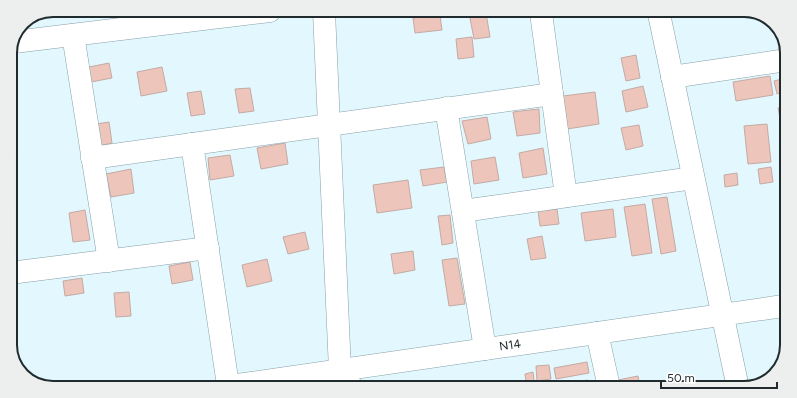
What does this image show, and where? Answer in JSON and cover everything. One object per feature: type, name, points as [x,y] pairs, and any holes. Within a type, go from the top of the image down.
[{"type":"street","points":[[19,41],[202,17]]},
{"type":"street","points":[[324,17],[329,125],[345,378]]},
{"type":"street","points":[[542,17],[566,196]]},
{"type":"street","points":[[660,17],[736,381]]},
{"type":"street","points":[[73,35],[109,261]]},
{"type":"street","points":[[672,76],[780,61]]},
{"type":"street","points":[[92,158],[552,94]]},
{"type":"street","points":[[446,108],[485,349]]},
{"type":"street","points":[[192,144],[227,381]]},
{"type":"street","points":[[463,211],[693,178]]},
{"type":"street","points":[[17,272],[208,248]]},
{"type":"street","name":"N14","points":[[299,381],[345,378],[485,349],[780,306]]},
{"type":"street","points":[[597,333],[608,381]]},
{"type":"building","points":[[440,17],[442,30],[415,33],[413,18]]},
{"type":"building","points":[[470,17],[487,17],[490,37],[474,39]]},
{"type":"building","points":[[472,37],[474,57],[458,59],[456,39]]},
{"type":"building","points":[[636,55],[640,78],[626,81],[621,58]]},
{"type":"building","points":[[109,63],[112,78],[91,82],[89,67]]},
{"type":"building","points":[[162,67],[167,91],[141,96],[137,72]]},
{"type":"building","points":[[770,76],[773,95],[736,101],[733,82]]},
{"type":"building","points":[[780,80],[780,93],[777,94],[774,81]]},
{"type":"building","points":[[643,86],[648,107],[626,112],[622,91]]},
{"type":"building","points":[[250,88],[254,111],[239,113],[235,89]]},
{"type":"building","points":[[201,91],[205,114],[191,116],[187,93]]},
{"type":"building","points":[[595,92],[599,124],[567,129],[563,96]]},
{"type":"building","points":[[778,108],[780,108],[780,118]]},
{"type":"building","points":[[539,109],[540,133],[517,136],[513,112]]},
{"type":"building","points":[[487,117],[491,139],[468,144],[462,121]]},
{"type":"building","points":[[109,122],[112,143],[99,146],[96,124]]},
{"type":"building","points":[[767,124],[771,162],[748,164],[744,126]]},
{"type":"building","points":[[639,125],[643,146],[626,150],[621,128]]},
{"type":"building","points":[[285,143],[288,164],[261,169],[257,148]]},
{"type":"building","points":[[543,148],[547,174],[523,178],[519,153]]},
{"type":"building","points":[[230,155],[234,176],[210,180],[208,158]]},
{"type":"building","points":[[495,157],[499,180],[474,184],[471,161]]},
{"type":"building","points":[[444,167],[447,182],[423,186],[420,170]]},
{"type":"building","points":[[771,167],[773,182],[760,184],[758,169]]},
{"type":"building","points":[[131,169],[134,193],[111,197],[106,174]]},
{"type":"building","points":[[737,173],[738,185],[725,187],[724,175]]},
{"type":"building","points":[[408,180],[412,208],[377,213],[373,185]]},
{"type":"building","points":[[667,197],[676,251],[661,254],[652,199]]},
{"type":"building","points":[[645,204],[652,253],[632,256],[624,207]]},
{"type":"building","points":[[557,209],[559,224],[540,226],[538,211]]},
{"type":"building","points":[[613,209],[616,237],[585,241],[581,213]]},
{"type":"building","points":[[85,210],[90,240],[73,242],[69,213]]},
{"type":"building","points":[[450,215],[453,243],[442,245],[438,216]]},
{"type":"building","points":[[305,232],[309,249],[288,254],[283,237]]},
{"type":"building","points":[[542,236],[546,258],[531,260],[527,239]]},
{"type":"building","points":[[413,251],[415,270],[394,274],[391,254]]},
{"type":"building","points":[[457,258],[465,304],[449,306],[442,260]]},
{"type":"building","points":[[267,259],[272,281],[247,287],[242,265]]},
{"type":"building","points":[[190,262],[193,280],[172,284],[169,266]]},
{"type":"building","points":[[82,278],[84,293],[65,296],[63,281]]},
{"type":"building","points":[[129,292],[131,316],[116,317],[114,293]]},
{"type":"building","points":[[587,362],[589,373],[556,379],[554,368]]},
{"type":"building","points":[[549,365],[551,379],[537,381],[536,366]]},
{"type":"building","points":[[533,372],[534,381],[526,381],[525,374]]},
{"type":"building","points":[[638,376],[639,381],[618,381]]}]
